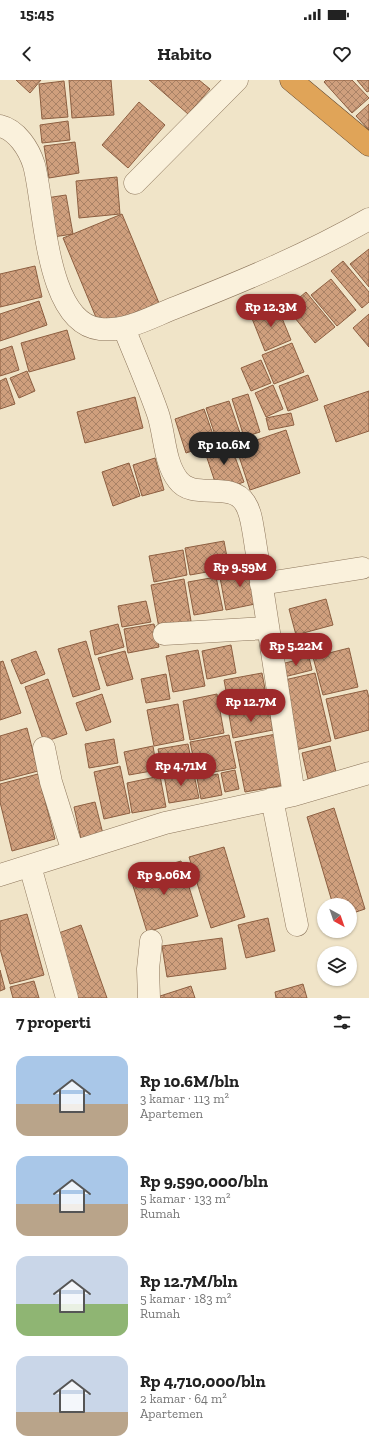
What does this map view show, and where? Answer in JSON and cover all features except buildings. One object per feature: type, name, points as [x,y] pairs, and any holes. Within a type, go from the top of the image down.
[{"type":"highway","points":[[291,80],[369,145]]},
{"type":"street","points":[[135,183],[237,80]]},
{"type":"street","points":[[0,126],[15,133],[28,151],[34,165],[44,230],[56,280],[63,298],[74,315],[84,324],[100,329],[124,328],[226,289],[330,241],[369,219]]},
{"type":"street","points":[[124,328],[158,414],[173,473],[179,482],[188,488],[233,493],[245,502],[249,512],[254,535],[267,628],[294,795]]},
{"type":"street","points":[[261,584],[362,568]]},
{"type":"street","points":[[164,634],[267,628]]},
{"type":"street","points":[[44,748],[51,782],[73,852]]},
{"type":"street","points":[[0,875],[165,823],[294,795],[369,773]]},
{"type":"street","points":[[272,799],[297,925]]},
{"type":"street","points":[[30,866],[67,998]]},
{"type":"street","points":[[149,998],[148,969],[151,942]]}]
